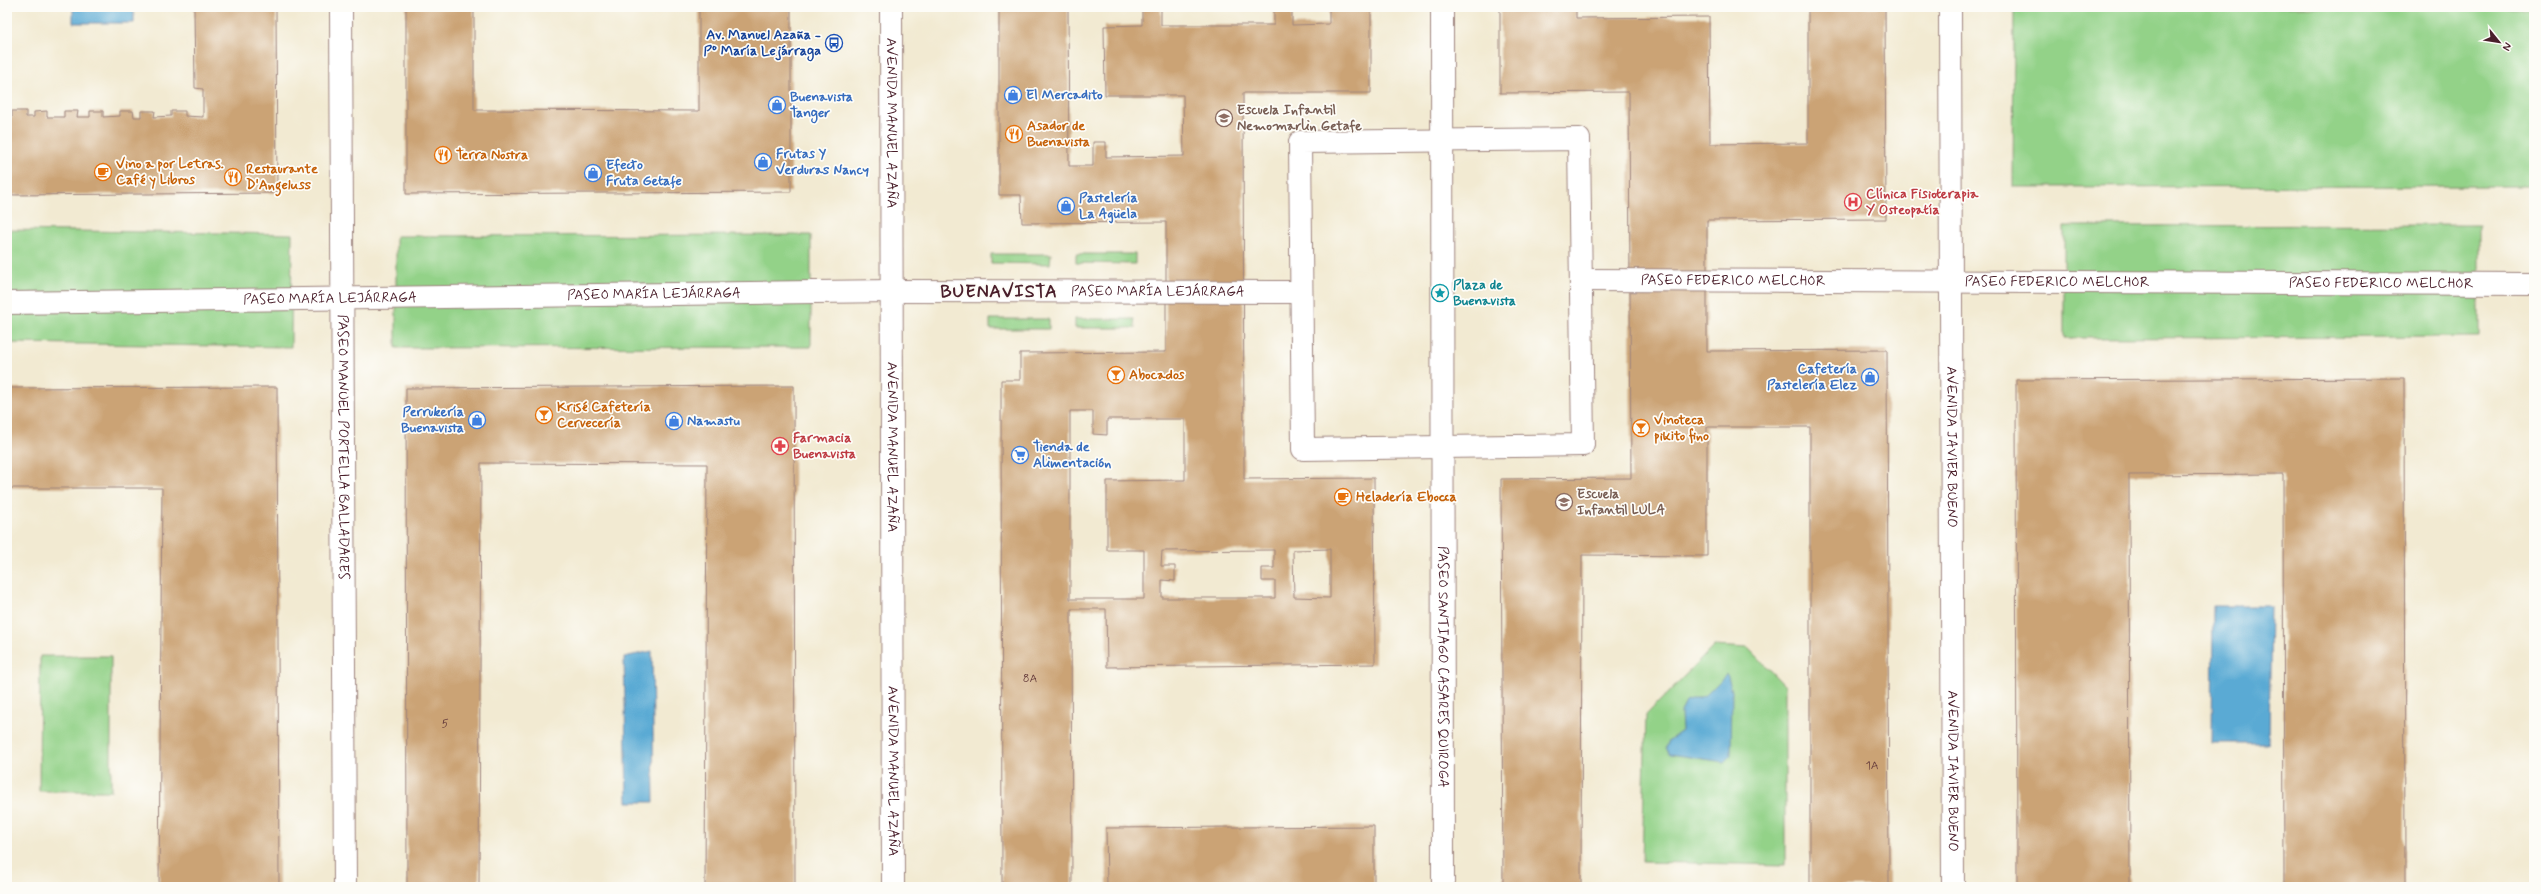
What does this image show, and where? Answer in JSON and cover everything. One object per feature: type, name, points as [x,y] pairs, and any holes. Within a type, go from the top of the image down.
[{"type":"street","name":"PASEO MANUEL PORTELLA BALLADARES","points":[[341,7],[345,887]]},
{"type":"street","name":"AVENIDA MANUEL AZAÑA","points":[[891,7],[893,887]]},
{"type":"street","name":"PASEO SANTIAGO CASARES QUIROGA","points":[[1442,7],[1441,447],[1443,887]]},
{"type":"street","name":"AVENIDA JAVIER BUENO","points":[[1950,7],[1953,887]]},
{"type":"street","points":[[1579,138],[1583,445],[1303,449],[1300,142],[1441,140],[1579,138]]},
{"type":"street","name":"PASEO FEDERICO MELCHOR","points":[[1581,280],[2534,284]]},
{"type":"street","name":"PASEO MARÍA LEJÁRRAGA","points":[[7,303],[892,291],[1301,292]]},
{"type":"green space","points":[[2014,7],[2534,7],[2534,186],[2013,187]]},
{"type":"green space","points":[[2479,225],[2479,337],[2064,338],[2064,226]]},
{"type":"green space","points":[[7,230],[292,234],[291,347],[7,343]]},
{"type":"green space","points":[[811,235],[811,347],[396,348],[396,236]]},
{"type":"green space","points":[[991,254],[1051,254],[1050,264],[991,263]]},
{"type":"green space","points":[[1076,254],[1135,254],[1135,264],[1076,263]]},
{"type":"green space","points":[[990,319],[1049,319],[1049,329],[990,329]]},
{"type":"green space","points":[[1075,319],[1134,319],[1135,328],[1075,328]]},
{"type":"green space","points":[[1714,646],[1748,648],[1785,686],[1785,865],[1642,862],[1646,715]]},
{"type":"green space","points":[[40,656],[111,656],[111,791],[39,791]]},
{"type":"water","points":[[73,7],[134,7],[134,23],[73,23]]},
{"type":"water","points":[[2213,606],[2271,606],[2269,744],[2212,744]]},
{"type":"water","points":[[652,651],[654,802],[627,802],[624,657]]},
{"type":"water","points":[[1727,674],[1732,691],[1731,755],[1724,762],[1670,754],[1666,748],[1669,740],[1682,731],[1681,712],[1686,702],[1706,695]]},
{"type":"building","points":[[194,7],[276,7],[277,193],[7,195],[7,117],[12,117],[12,111],[26,111],[26,117],[34,117],[34,112],[47,111],[47,117],[64,117],[64,111],[78,111],[77,117],[90,117],[90,111],[103,111],[103,117],[120,116],[120,111],[133,111],[134,117],[141,117],[141,111],[155,111],[154,117],[171,116],[171,111],[185,111],[185,116],[203,117],[203,89],[195,88]]},
{"type":"building","points":[[406,7],[474,7],[474,110],[699,111],[699,7],[791,7],[791,192],[406,194]]},
{"type":"building","points":[[999,7],[1068,7],[1069,166],[1093,166],[1093,142],[1106,142],[1106,157],[1184,156],[1183,95],[1105,95],[1104,26],[1142,25],[1142,7],[1161,7],[1161,25],[1274,25],[1274,7],[1292,7],[1292,25],[1329,24],[1329,7],[1371,7],[1371,93],[1243,93],[1244,479],[1374,478],[1375,664],[1107,667],[1106,609],[1071,609],[1072,887],[1002,887],[1001,380],[1020,380],[1020,353],[1166,352],[1166,222],[1022,223],[1021,195],[999,195]],"holes":[[[1070,411],[1093,411],[1093,434],[1107,435],[1107,419],[1185,419],[1185,480],[1107,481],[1107,550],[1144,550],[1144,599],[1070,599]],[[1330,549],[1330,598],[1294,597],[1293,550]],[[1274,550],[1274,568],[1262,568],[1262,581],[1275,581],[1275,598],[1162,598],[1162,580],[1175,581],[1175,566],[1161,566],[1162,551]]]},
{"type":"building","points":[[1500,7],[1576,7],[1576,18],[1709,17],[1710,144],[1808,143],[1808,7],[1885,7],[1886,219],[1707,220],[1707,351],[1887,350],[1889,887],[1810,887],[1810,427],[1707,427],[1707,556],[1582,555],[1581,887],[1503,887],[1501,479],[1631,478],[1629,92],[1500,93]]},
{"type":"building","points":[[2404,378],[2405,887],[2284,887],[2283,474],[2129,475],[2130,887],[2017,887],[2016,380]]},
{"type":"building","points":[[794,386],[795,887],[705,887],[707,464],[481,463],[479,887],[407,887],[406,388]]},
{"type":"building","points":[[277,387],[279,887],[159,887],[162,488],[7,488],[7,388]]},
{"type":"building","points":[[1374,826],[1374,887],[1107,887],[1106,828]]},
{"type":"place","name":"Av. Manuel Azaña - Pº María Lejárraga","points":[[834,43]]},
{"type":"place","name":"El Mercadito","points":[[1013,95]]},
{"type":"place","name":"Buenavista Tanger","points":[[777,105]]},
{"type":"place","name":"Escuela Infantil Nemomarlin Getafe","points":[[1224,118]]},
{"type":"place","name":"Asador de Buenavista","points":[[1014,134]]},
{"type":"place","name":"Terra Nostra","points":[[443,155]]},
{"type":"place","name":"Frutas Y Verduras Nancy","points":[[763,162]]},
{"type":"place","name":"Vino a por Letras. Café y Libros","points":[[103,172]]},
{"type":"place","name":"Efecto Fruta Getafe","points":[[593,173]]},
{"type":"place","name":"Restaurante D'Angeluss","points":[[233,177]]},
{"type":"place","name":"Clínica Fisioterapia Y Osteopatía","points":[[1853,202]]},
{"type":"place","name":"Pastelería La Agüela","points":[[1066,206]]},
{"type":"place","name":"Plaza de Buenavista","points":[[1440,293]]},
{"type":"place","name":"Abocados","points":[[1116,375]]},
{"type":"place","name":"Cafetería Pastelería Elez","points":[[1870,377]]},
{"type":"place","name":"Krisé Cafetería Cervecería","points":[[544,415]]},
{"type":"place","name":"Perrukería Buenavista","points":[[477,420]]},
{"type":"place","name":"Namastu","points":[[674,421]]},
{"type":"place","name":"Vinoteca pikito fino","points":[[1641,428]]},
{"type":"place","name":"Farmacia Buenavista","points":[[780,446]]},
{"type":"place","name":"Tienda de Alimentación","points":[[1020,455]]},
{"type":"place","name":"Heladería Ebocca","points":[[1343,497]]},
{"type":"place","name":"Escuela Infantil LULA","points":[[1564,502]]},
{"type":"district","name":"BUENAVISTA","points":[[999,292]]}]
